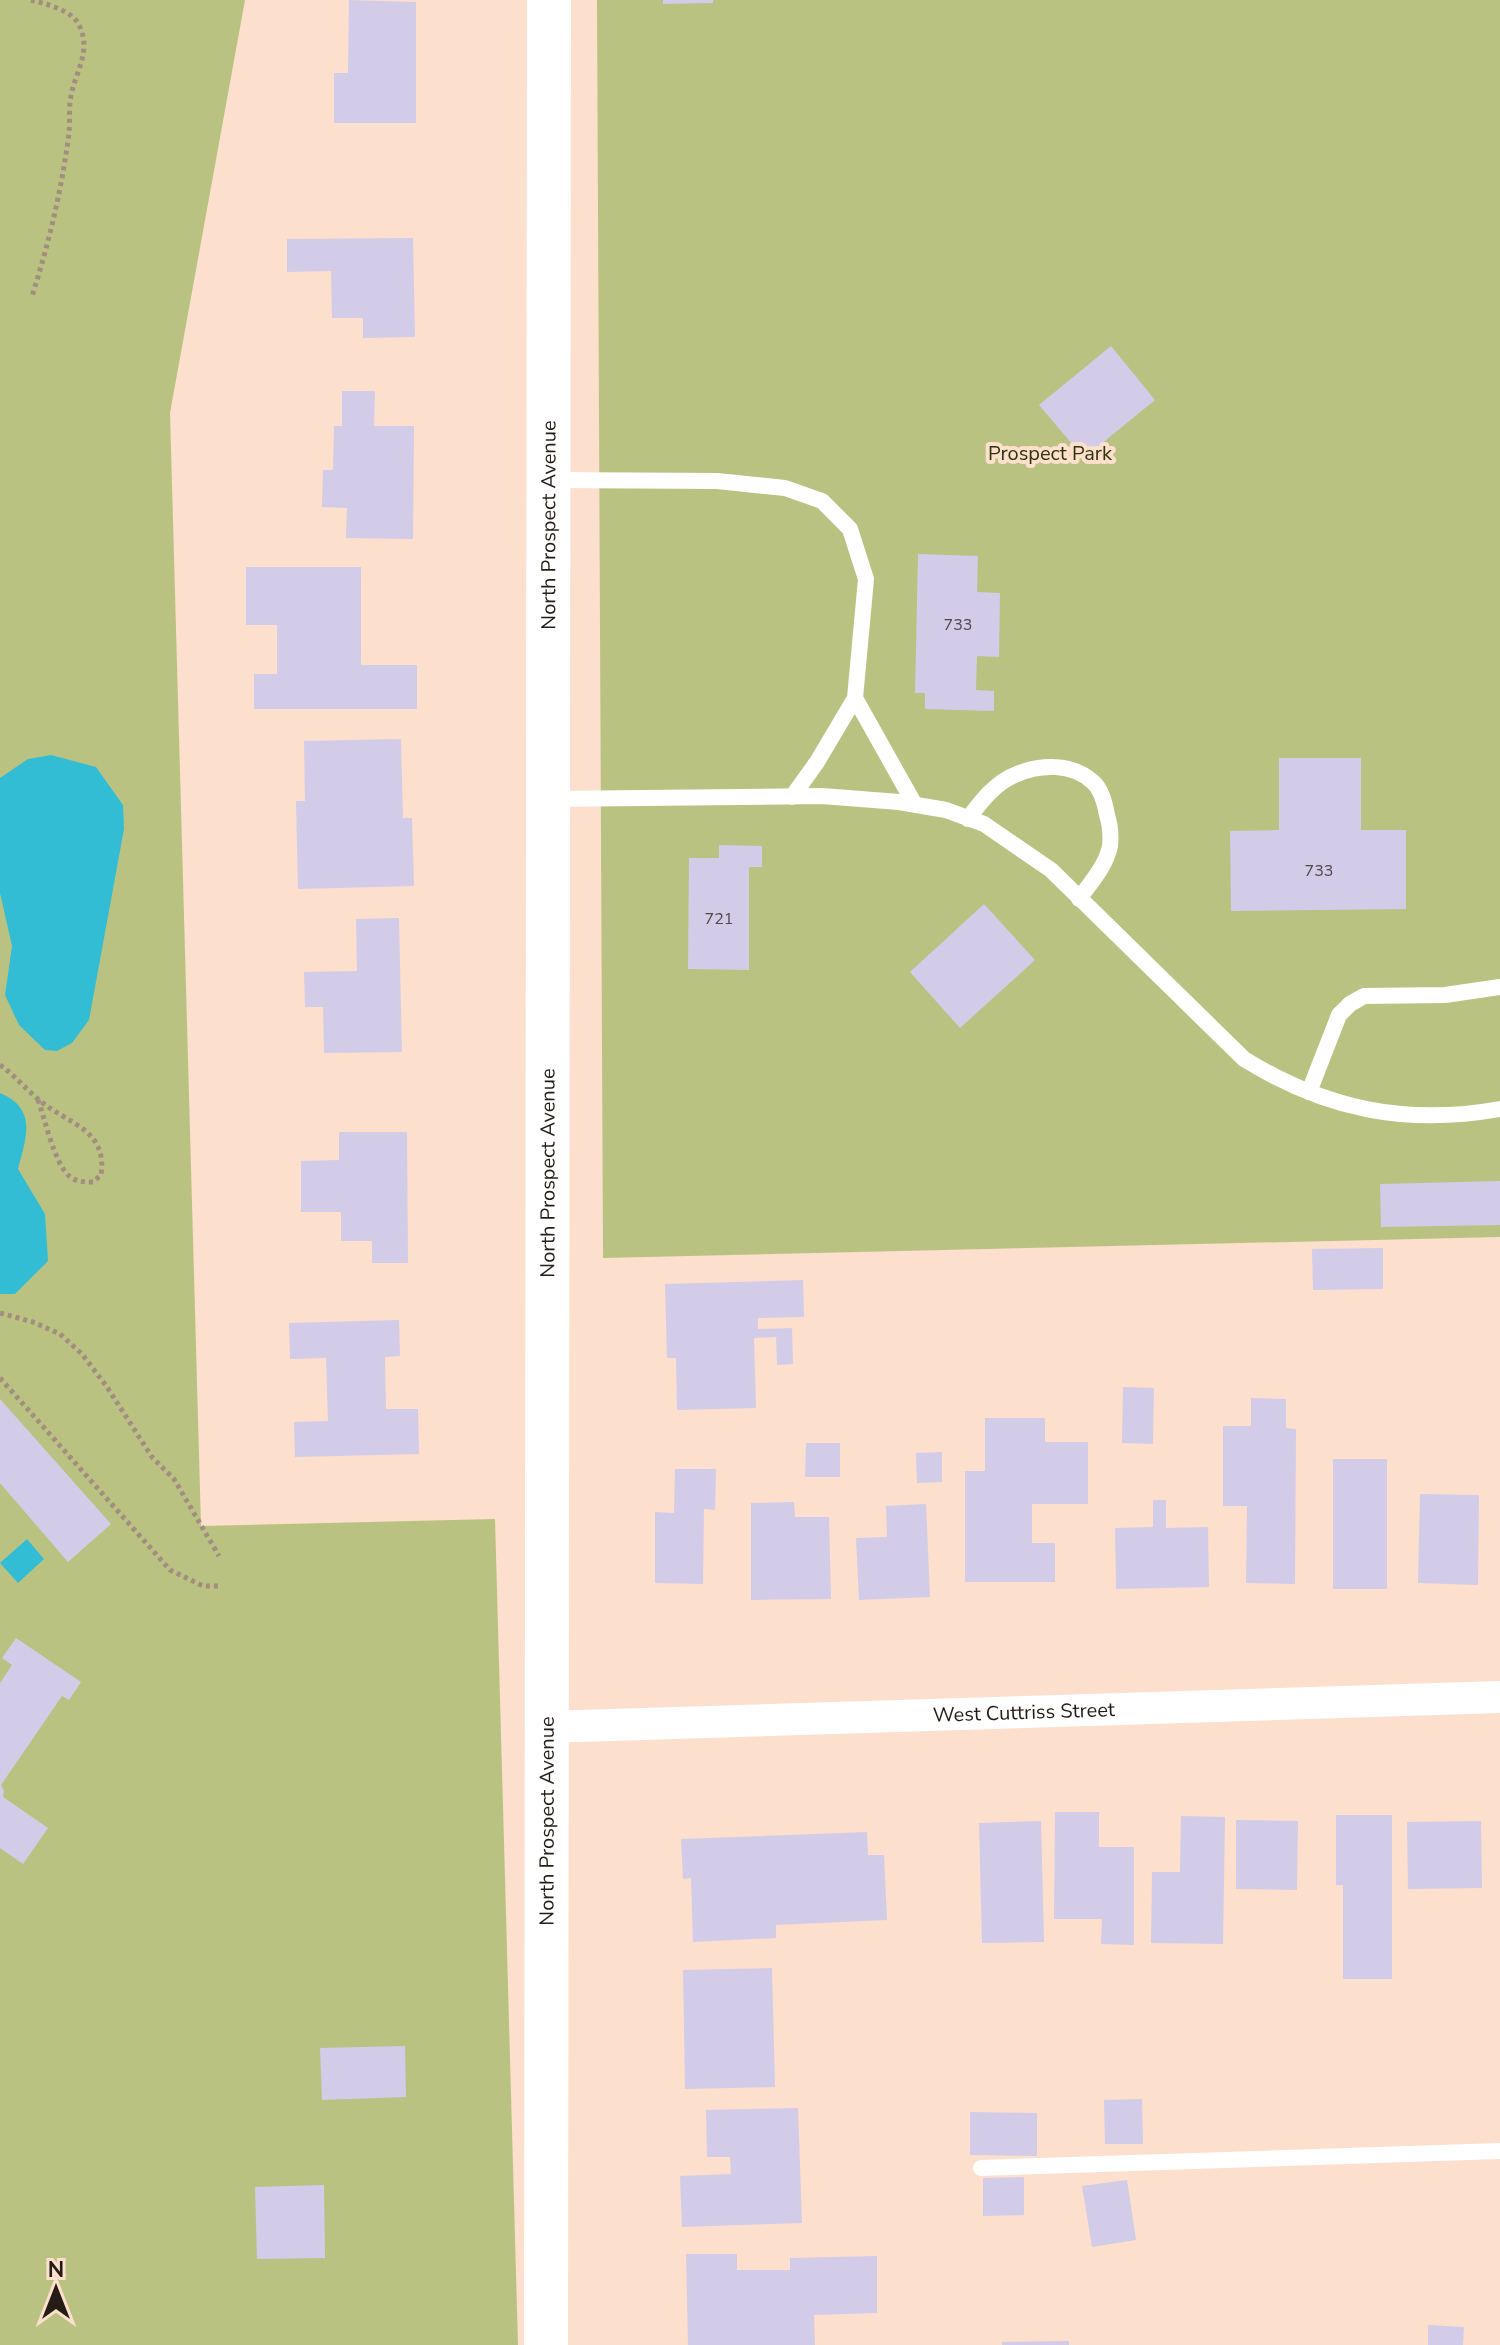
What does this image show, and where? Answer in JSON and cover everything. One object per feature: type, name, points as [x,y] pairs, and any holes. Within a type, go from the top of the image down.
[{"type":"street","name":"North Prospect Avenue","points":[[546,2345],[549,0]]},
{"type":"street","name":"West Cuttriss Street","points":[[546,1727],[1500,1697]]},
{"type":"lane","points":[[548,480],[717,481],[785,488],[822,501],[850,529],[866,579],[855,698],[792,797]]},
{"type":"lane","points":[[855,698],[915,805]]},
{"type":"lane","points":[[968,819],[992,790],[1014,774],[1033,768],[1051,766],[1071,769],[1094,782],[1103,799],[1109,822],[1110,844],[1104,863],[1079,899]]},
{"type":"lane","points":[[548,799],[867,798],[946,810],[984,824],[1051,870],[1244,1059],[1276,1078],[1357,1109],[1418,1116],[1500,1109]]},
{"type":"lane","points":[[1309,1092],[1339,1015],[1364,996],[1445,995],[1500,987]]},
{"type":"lane","points":[[981,2168],[1500,2151]]},
{"type":"path","points":[[31,0],[65,12],[78,21],[84,39],[84,58],[70,99],[69,132],[56,204],[46,252],[32,296]]},
{"type":"path","points":[[0,1065],[19,1079],[38,1100],[90,1133],[98,1144],[103,1160],[101,1175],[93,1182],[81,1182],[70,1177],[61,1165],[38,1100]]},
{"type":"path","points":[[0,1313],[33,1322],[60,1334],[82,1354],[152,1457],[174,1479],[219,1556]]},
{"type":"path","points":[[0,1378],[170,1570],[203,1586],[220,1586]]},
{"type":"green space","points":[[0,0],[245,0],[170,413],[201,1526],[495,1519],[518,2345],[0,2345]]},
{"type":"green space","name":"Prospect Park","points":[[597,0],[1500,0],[1500,1237],[603,1258]]},
{"type":"water","points":[[51,755],[96,767],[123,805],[124,829],[89,1020],[72,1043],[57,1051],[45,1050],[19,1025],[5,995],[12,946],[0,893],[0,778],[28,759]]},
{"type":"water","points":[[0,1093],[20,1107],[25,1116],[26,1136],[18,1169],[45,1214],[48,1261],[15,1294],[0,1294]]},
{"type":"water","points":[[27,1539],[44,1559],[18,1583],[0,1563]]},
{"type":"building","points":[[349,0],[416,2],[416,123],[334,123],[334,73],[348,73]]},
{"type":"building","points":[[663,0],[713,0],[713,3],[663,4]]},
{"type":"building","points":[[413,238],[415,337],[363,338],[363,318],[332,318],[331,271],[287,272],[287,239]]},
{"type":"building","points":[[1111,346],[1155,400],[1084,458],[1039,405]]},
{"type":"building","points":[[342,391],[375,391],[374,426],[414,426],[413,539],[346,538],[347,508],[322,507],[323,470],[333,470],[334,426],[342,426]]},
{"type":"building","points":[[918,554],[978,556],[977,592],[1000,593],[999,657],[977,656],[976,690],[994,691],[994,711],[925,709],[925,693],[915,693]]},
{"type":"building","points":[[246,567],[361,567],[361,665],[417,665],[417,709],[254,709],[254,674],[277,674],[277,625],[246,625]]},
{"type":"building","points":[[401,739],[403,818],[412,818],[414,886],[298,889],[296,801],[305,801],[304,741]]},
{"type":"building","points":[[1279,758],[1361,758],[1361,830],[1406,830],[1406,909],[1231,911],[1230,831],[1279,830]]},
{"type":"building","points":[[719,845],[762,846],[762,867],[749,867],[749,970],[688,969],[689,858],[719,858]]},
{"type":"building","points":[[984,904],[1035,960],[960,1028],[910,972]]},
{"type":"building","points":[[399,918],[402,1052],[324,1053],[323,1007],[305,1007],[304,972],[357,971],[356,919]]},
{"type":"building","points":[[339,1132],[407,1132],[408,1263],[372,1263],[372,1241],[341,1241],[341,1212],[301,1212],[301,1161],[339,1160]]},
{"type":"building","points":[[1500,1181],[1500,1225],[1381,1227],[1380,1184]]},
{"type":"building","points":[[1383,1248],[1383,1289],[1313,1290],[1312,1249]]},
{"type":"building","points":[[803,1280],[804,1317],[758,1318],[758,1329],[792,1328],[793,1364],[777,1365],[776,1337],[754,1338],[756,1408],[677,1410],[676,1358],[667,1358],[665,1284]]},
{"type":"building","points":[[399,1320],[400,1356],[385,1357],[386,1409],[418,1409],[419,1454],[295,1457],[294,1422],[328,1421],[326,1358],[290,1359],[289,1323]]},
{"type":"building","points":[[1123,1387],[1154,1388],[1153,1444],[1122,1443]]},
{"type":"building","points":[[1251,1398],[1286,1399],[1286,1428],[1296,1429],[1295,1584],[1246,1583],[1247,1506],[1223,1506],[1223,1426],[1251,1426]]},
{"type":"building","points":[[0,1399],[111,1524],[68,1562],[0,1483]]},
{"type":"building","points":[[985,1418],[1045,1418],[1045,1442],[1088,1442],[1088,1504],[1032,1504],[1032,1543],[1055,1543],[1055,1582],[965,1582],[965,1471],[985,1471]]},
{"type":"building","points":[[806,1443],[840,1443],[840,1477],[805,1477]]},
{"type":"building","points":[[942,1452],[942,1482],[917,1483],[916,1453]]},
{"type":"building","points":[[1333,1459],[1387,1459],[1387,1589],[1333,1589]]},
{"type":"building","points":[[675,1469],[716,1469],[715,1510],[704,1509],[703,1584],[655,1583],[655,1512],[674,1513]]},
{"type":"building","points":[[1420,1494],[1479,1495],[1478,1585],[1418,1583]]},
{"type":"building","points":[[1153,1500],[1166,1500],[1166,1528],[1208,1527],[1209,1587],[1116,1589],[1115,1528],[1153,1527]]},
{"type":"building","points":[[794,1502],[795,1517],[829,1517],[831,1599],[751,1600],[751,1503]]},
{"type":"building","points":[[926,1504],[930,1597],[859,1600],[856,1538],[887,1537],[886,1506]]},
{"type":"building","points":[[16,1638],[81,1682],[69,1700],[62,1696],[1,1785],[3,1797],[48,1828],[23,1864],[0,1848],[0,1683],[12,1665],[2,1658]]},
{"type":"building","points":[[1055,1812],[1099,1812],[1099,1847],[1134,1847],[1134,1945],[1101,1944],[1102,1919],[1054,1919]]},
{"type":"building","points":[[1336,1815],[1392,1815],[1392,1979],[1343,1979],[1343,1885],[1336,1885]]},
{"type":"building","points":[[1181,1816],[1225,1817],[1223,1944],[1151,1943],[1152,1872],[1180,1872]]},
{"type":"building","points":[[1236,1820],[1298,1821],[1297,1890],[1236,1889]]},
{"type":"building","points":[[1041,1821],[1044,1942],[982,1943],[979,1823]]},
{"type":"building","points":[[1481,1821],[1482,1888],[1408,1889],[1407,1822]]},
{"type":"building","points":[[867,1832],[868,1855],[884,1855],[887,1920],[776,1925],[776,1938],[693,1942],[691,1878],[683,1879],[681,1839]]},
{"type":"building","points":[[772,1968],[775,2087],[685,2089],[683,1970]]},
{"type":"building","points":[[405,2046],[406,2097],[322,2100],[320,2048]]},
{"type":"building","points":[[1142,2099],[1143,2144],[1105,2144],[1104,2100]]},
{"type":"building","points":[[798,2108],[802,2223],[682,2227],[680,2176],[731,2174],[730,2157],[707,2157],[706,2110]]},
{"type":"building","points":[[970,2112],[1037,2113],[1037,2156],[970,2155]]},
{"type":"building","points":[[1024,2177],[1024,2215],[983,2216],[983,2178]]},
{"type":"building","points":[[1127,2180],[1136,2240],[1092,2247],[1082,2186]]},
{"type":"building","points":[[324,2185],[325,2258],[257,2259],[255,2187]]},
{"type":"building","points":[[686,2254],[737,2254],[737,2270],[790,2270],[790,2258],[877,2256],[877,2313],[814,2315],[815,2345],[688,2345]]},
{"type":"building","points":[[1428,2325],[1464,2327],[1463,2345],[1428,2345]]},
{"type":"building","points":[[1069,2341],[1069,2345],[1002,2345],[1002,2342]]}]
